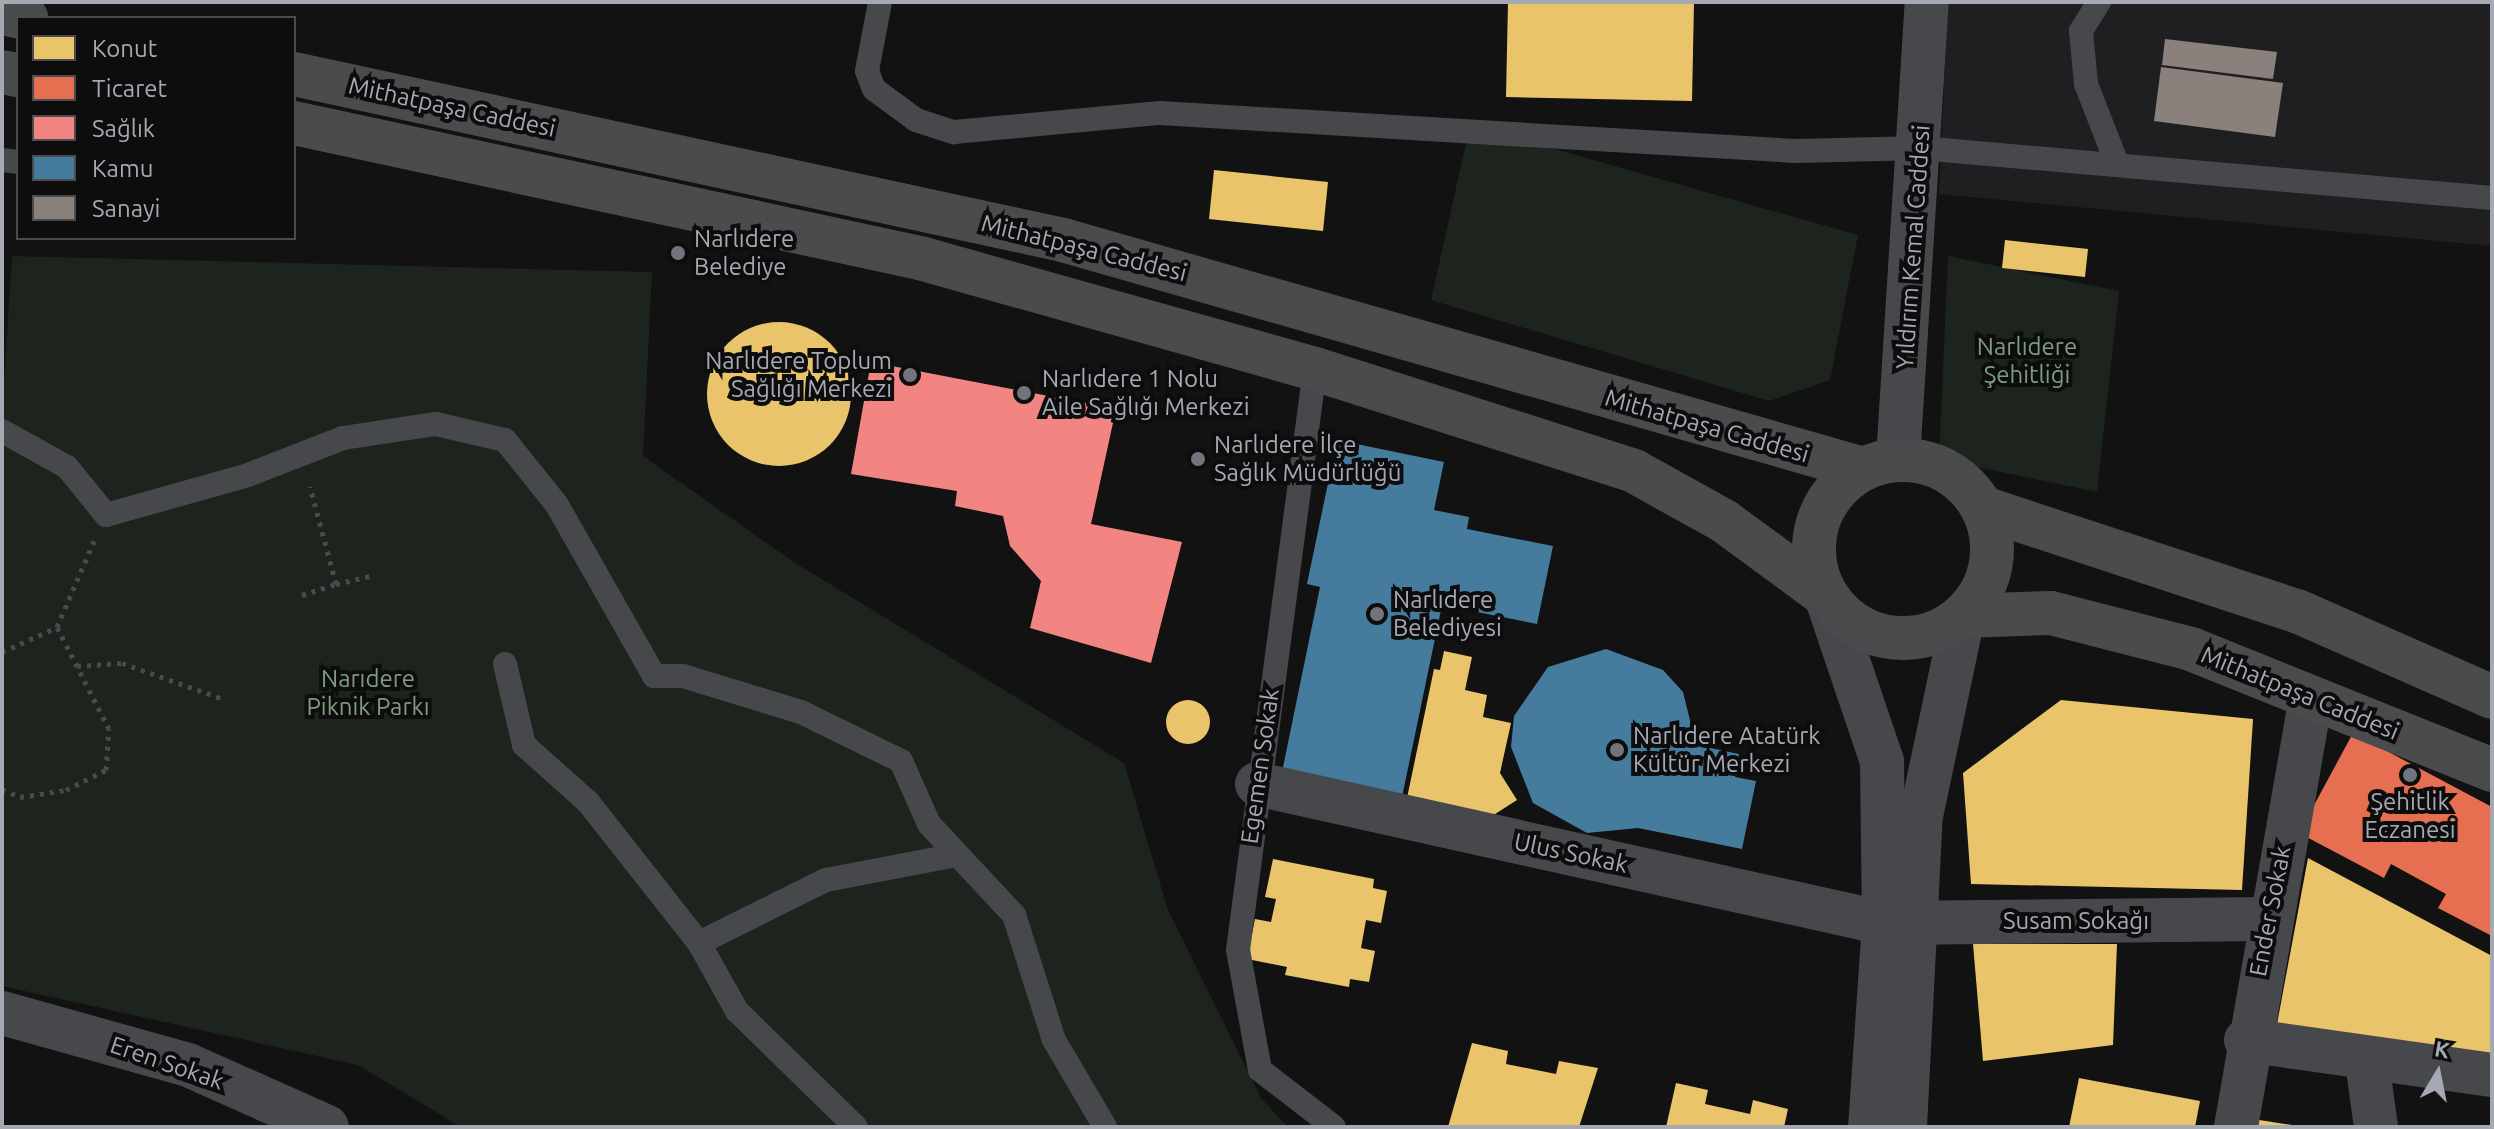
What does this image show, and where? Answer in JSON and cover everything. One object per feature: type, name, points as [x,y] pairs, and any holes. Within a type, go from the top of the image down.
[{"type":"main road","name":"Mithatpaşa Caddesi","points":[[296,74],[1063,240],[1881,464]]},
{"type":"main road","name":"Mithatpaşa Caddesi","points":[[296,127],[920,258],[1315,369],[1634,471],[1724,521],[1826,596]]},
{"type":"main road","points":[[1983,508],[1994,554],[1979,598],[1963,616],[1929,635],[1890,639],[1854,623],[1826,596],[1815,568],[1818,525],[1839,486],[1881,464],[1948,471],[1983,508],[2297,611],[2492,697]]},
{"type":"main road","name":"Mithatpaşa Caddesi","points":[[1963,616],[2051,613],[2191,649],[2492,770]]},
{"type":"street","name":"Yıldırım Kemal Caddesi","points":[[1881,464],[1920,148],[1928,13]]},
{"type":"street","points":[[1826,596],[1882,761],[1898,922],[1905,1127]]},
{"type":"street","points":[[1870,1127],[1898,922],[1963,616]]},
{"type":"street","name":"Ender Sokak","points":[[2236,1127],[2246,1040],[2311,697]]},
{"type":"street","name":"Ulus Sokak","points":[[1257,784],[1898,922]]},
{"type":"street","name":"Susam Sokağı","points":[[1898,922],[2268,919]]},
{"type":"street","name":"Eren Sokak","points":[[2,1013],[188,1065],[327,1127]]},
{"type":"street","points":[[2246,1040],[2367,1062],[2492,1075]]},
{"type":"street","points":[[2367,1062],[2376,1127]]},
{"type":"lane","points":[[880,2],[867,71],[874,89],[916,120],[954,132],[1160,113],[1765,150],[1920,148],[2116,161],[2492,198]]},
{"type":"lane","points":[[2099,2],[2081,31],[2086,84],[2116,161]]},
{"type":"lane","name":"Egemen Sokak","points":[[1315,369],[1257,784],[1238,950],[1260,1070],[1334,1127]]},
{"type":"lane","points":[[2,431],[67,467],[106,515],[302,454],[343,438],[436,424],[505,440],[557,505],[654,676],[683,676],[801,712],[901,761],[929,824],[1014,915],[1054,1040],[1105,1127]]},
{"type":"lane","points":[[505,664],[524,745],[588,802],[699,943],[737,1011],[856,1127]]},
{"type":"lane","points":[[699,943],[826,880],[957,855]]},
{"type":"path","points":[[302,454],[336,584]]},
{"type":"path","points":[[2,652],[57,627],[106,515]]},
{"type":"path","points":[[302,595],[372,576]]},
{"type":"path","points":[[2,789],[20,797],[66,790],[106,770],[109,729],[57,627]]},
{"type":"path","points":[[77,666],[122,663],[221,698]]},
{"type":"shaded area","points":[[1948,2],[2492,2],[2492,246],[1939,194]]},
{"type":"green space","points":[[1470,125],[1858,235],[1830,380],[1769,401],[1431,300]]},
{"type":"green space","name":"Narıdere Piknik Parkı","points":[[12,256],[652,272],[643,456],[792,561],[1124,763],[1168,910],[1261,1098],[1288,1127],[461,1127],[358,1065],[2,986],[2,413]]},
{"type":"green space","name":"Narlıdere Şehitliği","points":[[1948,256],[2119,291],[2097,492],[1939,459]]},
{"type":"building: Konut","points":[[1508,2],[1694,2],[1692,101],[1506,97]]},
{"type":"building: Konut","points":[[1214,170],[1328,182],[1323,231],[1209,219]]},
{"type":"building: Konut","points":[[2005,240],[2088,249],[2085,277],[2002,268]]},
{"type":"building: Konut","points":[[779,322],[807,327],[830,343],[846,366],[851,394],[846,422],[830,445],[807,461],[779,466],[751,461],[728,445],[712,422],[707,394],[712,366],[728,343],[751,327]]},
{"type":"building: Konut","points":[[1444,651],[1472,657],[1465,690],[1487,695],[1483,717],[1511,723],[1500,773],[1517,800],[1492,816],[1407,798],[1434,669],[1440,670]]},
{"type":"building: Konut","points":[[1188,700],[1204,706],[1210,722],[1204,738],[1188,744],[1172,738],[1166,722],[1172,706]]},
{"type":"building: Konut","points":[[2061,700],[2253,719],[2242,890],[1971,884],[1963,773]]},
{"type":"building: Konut","points":[[2308,858],[2492,956],[2492,1056],[2277,1024]]},
{"type":"building: Konut","points":[[1273,859],[1374,879],[1373,888],[1387,891],[1381,923],[1366,920],[1361,948],[1375,951],[1369,982],[1350,979],[1349,987],[1285,975],[1287,967],[1247,959],[1255,919],[1271,922],[1276,899],[1265,897]]},
{"type":"building: Konut","points":[[1973,944],[2117,944],[2113,1045],[1983,1061]]},
{"type":"building: Konut","points":[[1472,1043],[1508,1051],[1506,1064],[1556,1074],[1559,1061],[1598,1068],[1579,1127],[1448,1127]]},
{"type":"building: Konut","points":[[2079,1078],[2200,1101],[2195,1127],[2069,1127]]},
{"type":"building: Konut","points":[[1676,1083],[1708,1090],[1705,1104],[1750,1114],[1753,1100],[1788,1109],[1784,1127],[1666,1127]]},
{"type":"building: Konut","points":[[2253,1119],[2292,1125],[2292,1127],[2252,1127]]},
{"type":"building: Ticaret","points":[[2353,733],[2492,807],[2492,936],[2438,908],[2446,894],[2391,864],[2384,878],[2299,833]]},
{"type":"building: Sağlık","points":[[871,362],[1116,409],[1091,524],[1182,542],[1151,663],[1030,628],[1041,581],[1010,546],[1003,516],[955,506],[957,491],[851,474]]},
{"type":"building: Kamu","name":"Narlıdere Belediyesi","points":[[1337,440],[1444,462],[1434,510],[1469,517],[1467,529],[1553,546],[1537,624],[1442,605],[1402,797],[1282,772],[1320,587],[1307,584]]},
{"type":"building: Kamu","name":"Narlıdere Atatürk Kültür Merkezi","points":[[1606,649],[1663,670],[1683,692],[1696,745],[1739,754],[1735,777],[1756,781],[1742,849],[1638,828],[1587,833],[1533,803],[1511,747],[1514,716],[1548,667]]},
{"type":"building: Sanayi","points":[[2165,39],[2277,52],[2273,79],[2162,65]]},
{"type":"building: Sanayi","points":[[2161,67],[2283,83],[2275,137],[2154,121]]},
{"type":"place","name":"Narlıdere Belediye","points":[[678,253]]},
{"type":"place","name":"Narlıdere Toplum Sağlığı Merkezi","points":[[910,375]]},
{"type":"place","name":"Narlıdere 1 Nolu Aile Sağlığı Merkezi","points":[[1024,393]]},
{"type":"place","name":"Narlıdere İlçe Sağlık Müdürlüğü","points":[[1198,459]]},
{"type":"place","name":"Narlıdere Belediyesi","points":[[1377,614]]},
{"type":"place","name":"Narlıdere Atatürk Kültür Merkezi","points":[[1617,750]]},
{"type":"place","name":"Şehitlik Eczanesi","points":[[2410,775]]}]
